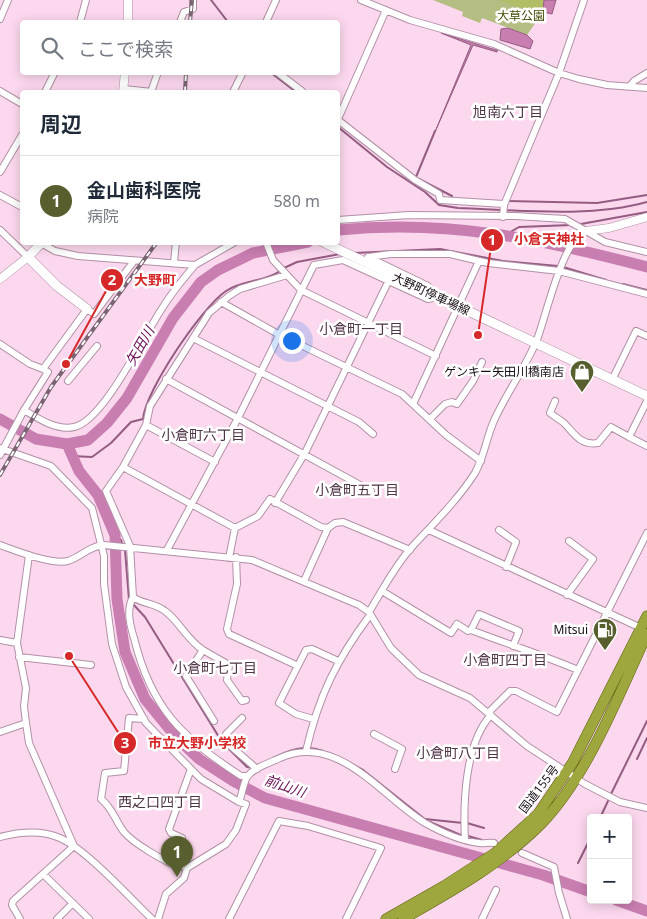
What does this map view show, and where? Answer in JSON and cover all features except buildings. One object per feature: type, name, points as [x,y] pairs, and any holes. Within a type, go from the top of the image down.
[{"type":"highway","name":"国道155号","points":[[403,919],[484,866],[538,814],[572,774],[644,631],[647,616]]},
{"type":"highway","name":"国道155号","points":[[386,919],[484,866]]},
{"type":"main road","points":[[40,245],[28,257],[57,286],[87,309]]},
{"type":"main road","name":"大野町停車場線","points":[[330,245],[647,396]]},
{"type":"street","points":[[0,16],[8,0]]},
{"type":"street","points":[[81,20],[86,0]]},
{"type":"street","points":[[128,0],[128,20]]},
{"type":"street","points":[[181,20],[184,12],[193,9],[194,0]]},
{"type":"street","points":[[267,20],[276,0]]},
{"type":"street","points":[[361,0],[410,20],[494,44],[559,73],[593,83],[647,88]]},
{"type":"street","points":[[503,215],[504,205],[559,73],[584,0]]},
{"type":"street","points":[[340,115],[386,10]]},
{"type":"street","points":[[630,86],[634,81],[647,73]]},
{"type":"street","points":[[46,90],[54,75]]},
{"type":"street","points":[[124,90],[125,75]]},
{"type":"street","points":[[152,90],[157,75]]},
{"type":"street","points":[[234,90],[242,75]]},
{"type":"street","points":[[282,75],[300,90]]},
{"type":"street","points":[[0,92],[20,103]]},
{"type":"street","points":[[340,122],[394,165],[439,194],[440,200],[504,205]]},
{"type":"street","points":[[0,172],[20,138]]},
{"type":"street","points":[[0,195],[20,206]]},
{"type":"street","points":[[340,220],[409,215],[503,215],[565,219],[605,242],[647,252]]},
{"type":"street","points":[[306,751],[314,719],[338,661],[410,550],[463,489],[481,461],[493,424],[535,344],[560,270],[574,239],[580,233],[586,231],[610,228],[647,217]]},
{"type":"street","points":[[0,230],[28,257],[0,279]]},
{"type":"street","points":[[45,245],[55,251],[78,256],[195,264]]},
{"type":"street","points":[[174,262],[176,245]]},
{"type":"street","points":[[24,410],[48,423],[74,428],[86,420],[109,397],[164,304],[195,264],[230,245]]},
{"type":"street","points":[[267,245],[270,255],[301,290],[436,356]]},
{"type":"street","points":[[438,298],[428,286],[368,257],[392,254],[450,254],[479,261],[560,270],[647,294]]},
{"type":"street","points":[[167,550],[238,418],[278,334],[314,265],[343,260],[428,299],[438,298]]},
{"type":"street","points":[[43,369],[87,309],[94,314],[134,261]]},
{"type":"street","points":[[413,404],[479,261]]},
{"type":"street","points":[[247,778],[207,754],[165,711],[150,689],[140,665],[128,610],[133,597],[128,546],[106,491],[123,467],[146,425],[150,406],[209,313],[240,289],[287,275]]},
{"type":"street","points":[[275,503],[304,454],[389,280]]},
{"type":"street","points":[[222,302],[278,334],[402,394],[456,444],[481,461]]},
{"type":"street","points":[[612,380],[636,331],[647,336]]},
{"type":"street","points":[[193,338],[359,422],[373,434]]},
{"type":"street","points":[[0,344],[30,364],[48,372],[1,451],[51,466],[87,500],[96,520],[102,545],[104,584],[112,644],[126,687],[144,719],[158,736],[201,779],[246,804],[244,814],[226,844],[187,868],[184,878],[166,894],[158,919]]},
{"type":"street","points":[[68,381],[97,346]]},
{"type":"street","points":[[430,419],[445,404],[452,402],[457,404],[473,381],[482,362]]},
{"type":"street","points":[[166,379],[371,490]]},
{"type":"street","points":[[555,401],[550,413],[564,423],[573,436],[592,444],[598,443],[611,427],[647,446]]},
{"type":"street","points":[[629,437],[647,401]]},
{"type":"street","points":[[146,425],[215,462]]},
{"type":"street","points":[[123,467],[235,528]]},
{"type":"street","points":[[228,558],[235,528],[258,516],[270,499],[321,527],[328,528]]},
{"type":"street","points":[[304,581],[328,528],[335,523],[343,522],[410,550]]},
{"type":"street","points":[[429,530],[644,631]]},
{"type":"street","points":[[499,530],[516,542],[506,567]]},
{"type":"street","points":[[465,840],[468,764],[490,713],[510,690],[516,691],[557,712],[647,533]]},
{"type":"street","points":[[567,595],[593,559],[569,541]]},
{"type":"street","points":[[0,545],[29,555],[66,561],[102,545],[167,550],[228,558],[236,557],[261,563],[358,604],[369,614],[390,648],[411,669],[430,681],[470,698],[527,746],[613,799],[647,808]]},
{"type":"street","points":[[29,555],[17,644],[26,688],[24,706],[29,743],[74,846]]},
{"type":"street","points":[[236,557],[238,584],[227,630],[229,634],[296,665]]},
{"type":"street","points":[[382,591],[451,633],[457,624],[468,631],[471,630],[548,657],[578,670]]},
{"type":"street","points":[[133,597],[162,609],[193,643],[229,665],[227,680],[242,700],[246,700]]},
{"type":"street","points":[[471,630],[479,614],[519,631],[513,646]]},
{"type":"street","points":[[0,640],[17,644]]},
{"type":"street","points":[[314,719],[296,714],[279,703],[296,665],[309,648],[338,661]]},
{"type":"street","points":[[203,650],[186,676],[214,721]]},
{"type":"street","points":[[19,657],[91,665]]},
{"type":"street","points":[[144,719],[129,718],[124,771],[105,772],[101,799],[106,802],[122,831],[130,838],[178,866],[187,868]]},
{"type":"street","points":[[242,718],[226,734],[226,742],[257,769]]},
{"type":"street","points":[[0,732],[26,723]]},
{"type":"street","points":[[374,734],[402,749],[395,769]]},
{"type":"street","points":[[240,800],[247,778],[257,769],[289,754],[306,751],[323,754],[351,767],[416,817],[447,834],[481,844],[487,842],[498,851]]},
{"type":"street","points":[[178,866],[182,838],[171,833],[168,829],[191,769]]},
{"type":"street","points":[[232,918],[279,821],[308,826],[381,848],[346,919]]},
{"type":"street","points":[[0,837],[24,832],[60,838],[74,846],[152,919]]},
{"type":"street","points":[[20,919],[12,905],[13,901],[74,846]]},
{"type":"street","points":[[522,853],[552,865],[556,872],[558,888],[567,919]]},
{"type":"street","points":[[43,874],[89,919]]},
{"type":"street","points":[[482,919],[496,890]]},
{"type":"street","points":[[58,919],[72,903]]},
{"type":"green space","name":"大草公園","points":[[433,0],[544,0],[543,12],[527,35],[482,18],[480,23],[462,16],[463,12]]},
{"type":"green space","points":[[499,0],[545,0],[544,8],[540,15]]},
{"type":"shaded area","points":[[544,0],[556,0],[552,14],[543,12]]},
{"type":"shaded area","points":[[508,28],[527,35],[533,41],[530,49],[500,40],[501,29]]},
{"type":"shaded area","points":[[441,33],[496,50],[498,49],[497,52],[473,45],[435,132],[471,45]]},
{"type":"waterway","points":[[211,0],[226,20]]},
{"type":"waterway","points":[[274,75],[293,90]]},
{"type":"waterway","points":[[340,129],[387,167],[425,192],[439,205],[458,208],[553,212],[602,210],[647,202]]},
{"type":"waterway","points":[[416,177],[435,131]]},
{"type":"waterway","points":[[419,179],[452,196],[452,199]]},
{"type":"waterway","points":[[508,201],[597,203],[647,195]]},
{"type":"waterway","points":[[581,224],[647,212]]},
{"type":"waterway","points":[[507,234],[519,227],[571,225]]},
{"type":"waterway","name":"矢田川","points":[[340,230],[379,227],[456,229],[532,240],[647,267]]},
{"type":"waterway","name":"矢田川","points":[[0,419],[36,439],[67,444],[88,440],[107,423],[127,398],[173,318],[201,282],[218,270],[253,253],[293,245]]},
{"type":"waterway","points":[[354,253],[440,249],[503,261],[558,266]]},
{"type":"waterway","points":[[284,268],[297,262],[340,254]]},
{"type":"waterway","points":[[563,267],[606,280]]},
{"type":"waterway","points":[[72,456],[92,457],[111,443],[131,422],[143,419],[153,389],[176,351],[203,314],[226,291],[232,287],[274,275],[280,271]]},
{"type":"waterway","points":[[623,284],[647,290]]},
{"type":"waterway","name":"前山川","points":[[67,444],[79,471],[98,495],[115,535],[117,599],[125,652],[145,699],[176,737],[199,759],[233,781],[265,798],[543,875],[587,891]]},
{"type":"waterway","points":[[115,535],[121,540],[123,546]]},
{"type":"waterway","points":[[125,550],[129,600]]},
{"type":"waterway","points":[[132,603],[145,617],[222,742],[247,767],[253,768]]},
{"type":"waterway","points":[[611,794],[647,721]]},
{"type":"waterway","points":[[637,759],[647,738]]},
{"type":"waterway","points":[[273,758],[303,748],[323,751]]},
{"type":"waterway","points":[[348,762],[363,770],[426,820]]},
{"type":"waterway","points":[[602,814],[608,801]]},
{"type":"waterway","points":[[425,819],[463,823]]},
{"type":"waterway","points":[[430,822],[463,836]]},
{"type":"waterway","points":[[467,823],[484,828]]},
{"type":"waterway","points":[[468,836],[482,840]]},
{"type":"waterway","points":[[578,863],[587,845]]},
{"type":"waterway","name":"前山川","points":[[627,904],[647,911]]},
{"type":"railway","points":[[190,20],[192,0]]},
{"type":"railway","points":[[185,90],[186,75]]},
{"type":"railway","points":[[0,475],[51,387],[155,245]]},
{"type":"place","name":"小倉天神社","points":[[478,335]]},
{"type":"place","name":"大野町","points":[[66,364]]},
{"type":"place","name":"ゲンキー矢田川橋南店","points":[[582,393]]},
{"type":"place","name":"Mitsui","points":[[605,651]]},
{"type":"place","name":"市立大野小学校","points":[[69,656]]},
{"type":"place","name":"金山歯科医院","points":[[177,877]]},
{"type":"district","name":"旭南六丁目","points":[[508,112]]},
{"type":"district","name":"小倉町一丁目","points":[[361,329]]},
{"type":"district","name":"小倉町六丁目","points":[[203,435]]},
{"type":"district","name":"小倉町五丁目","points":[[357,490]]},
{"type":"district","name":"小倉町四丁目","points":[[505,660]]},
{"type":"district","name":"小倉町七丁目","points":[[215,668]]},
{"type":"district","name":"小倉町八丁目","points":[[458,753]]},
{"type":"district","name":"西之口四丁目","points":[[160,802]]}]
